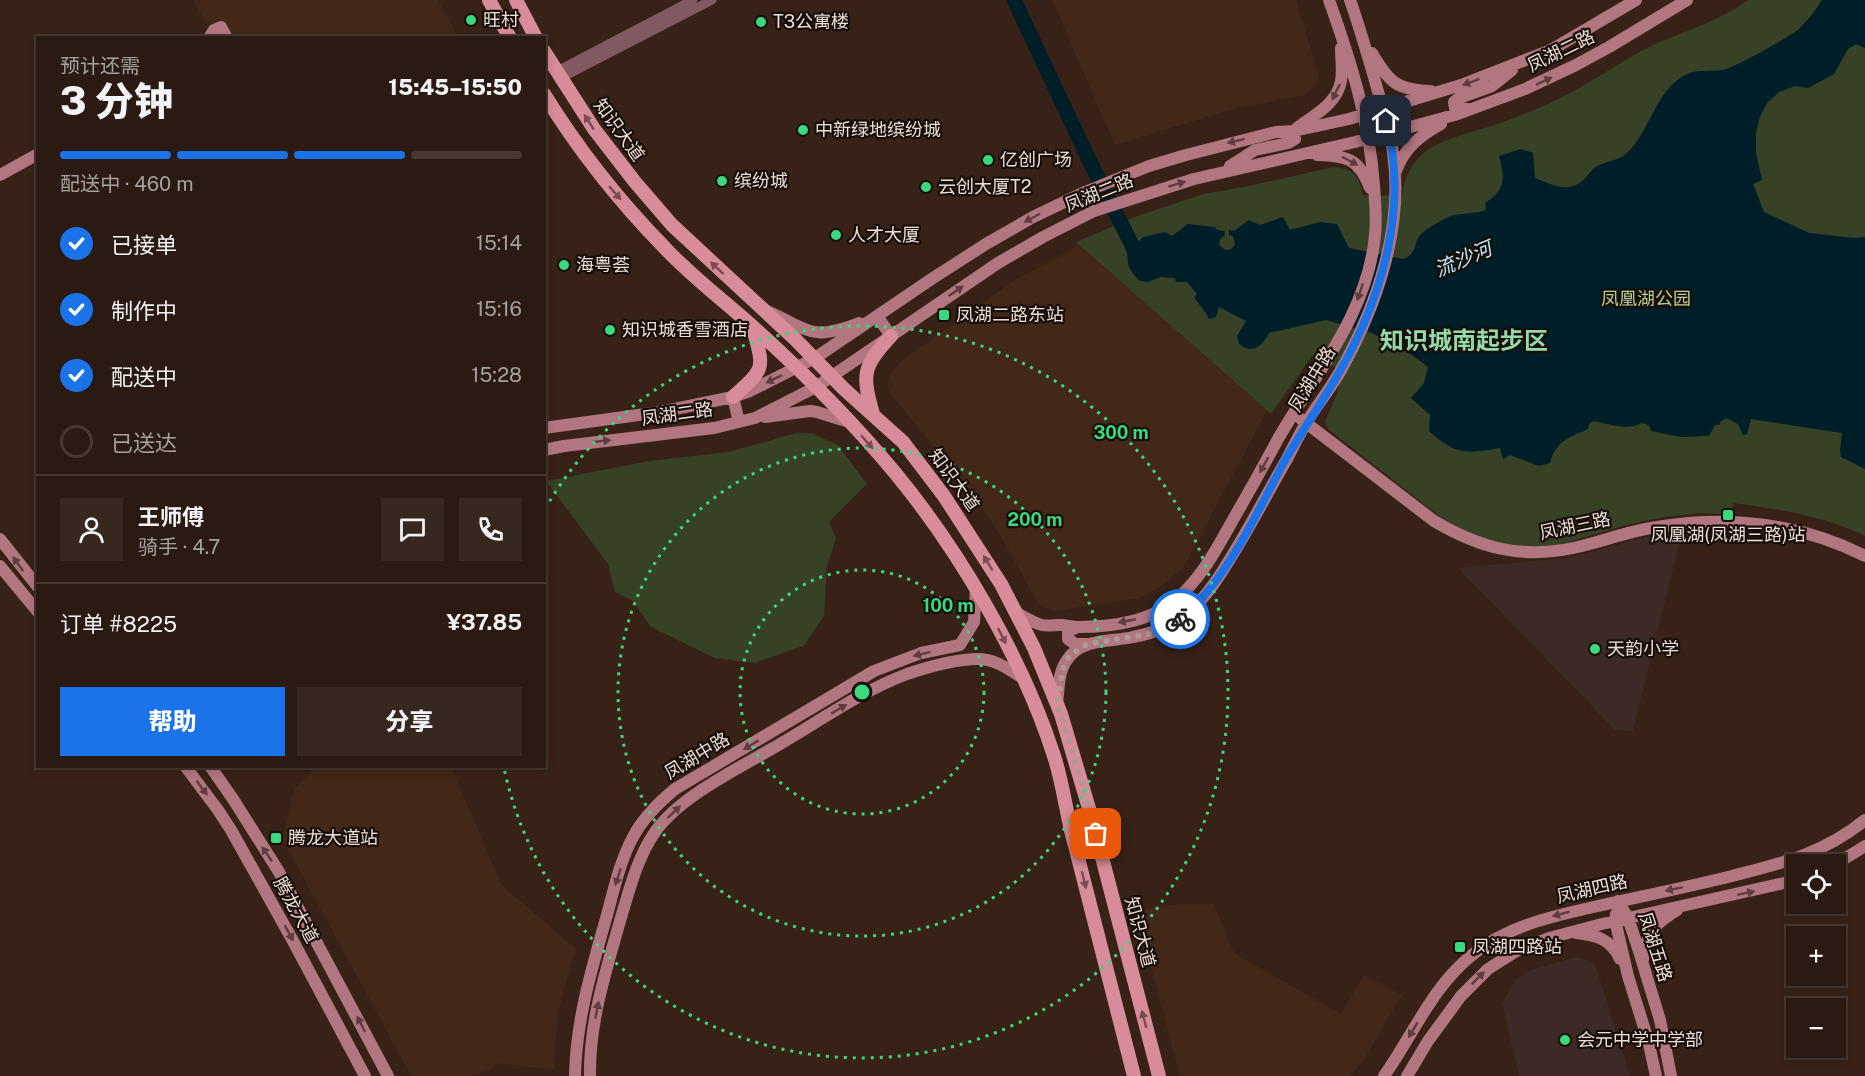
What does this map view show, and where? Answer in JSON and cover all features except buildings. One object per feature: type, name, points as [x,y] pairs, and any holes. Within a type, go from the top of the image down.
[{"type":"main road","points":[[489,0],[509,36]]},
{"type":"main road","points":[[516,0],[535,36]]},
{"type":"main road","name":"知识大道","points":[[546,54],[594,129],[672,225],[903,442],[944,495],[974,540],[1017,613],[1057,704],[1091,815],[1159,1076]]},
{"type":"main road","points":[[546,97],[610,187],[659,242],[816,387],[896,474],[933,523],[976,587],[1023,678],[1055,758],[1066,811],[1134,1076]]},
{"type":"main road","points":[[733,397],[753,379],[761,365],[752,326]]},
{"type":"main road","points":[[873,414],[866,384],[868,364],[891,336]]},
{"type":"street","points":[[559,74],[693,0]]},
{"type":"street","points":[[559,74],[712,0]]},
{"type":"street","name":"凤湖中路","points":[[1017,613],[1042,625],[1077,627],[1133,621],[1151,615],[1172,603],[1185,592],[1218,547],[1293,414],[1327,361],[1355,308],[1367,273],[1375,235],[1375,204],[1369,139],[1359,90],[1329,0]]},
{"type":"street","name":"凤湖中路","points":[[1087,644],[1132,638],[1163,629],[1178,621],[1199,602],[1219,578],[1306,423],[1341,369],[1359,335],[1381,278],[1391,236],[1395,195],[1393,153],[1389,134],[1363,37],[1350,0]]},
{"type":"street","name":"凤湖二路","points":[[546,428],[660,412],[733,397],[750,391],[815,358],[986,244],[1033,217],[1084,192],[1149,166],[1186,155],[1275,132],[1294,131],[1364,114],[1444,91],[1551,50],[1636,0]]},
{"type":"street","name":"凤湖二路","points":[[546,450],[714,428],[755,418],[816,387],[998,263],[1043,237],[1094,212],[1162,188],[1221,172],[1389,134],[1473,109],[1525,89],[1576,65],[1688,0]]},
{"type":"street","points":[[1294,131],[1326,107],[1339,89],[1342,79],[1340,31],[1358,21]]},
{"type":"street","points":[[210,36],[214,30],[221,27],[225,36]]},
{"type":"street","points":[[1363,37],[1384,73],[1398,85],[1416,90],[1444,91]]},
{"type":"street","points":[[1473,109],[1455,108],[1454,102],[1492,86],[1520,63]]},
{"type":"street","points":[[546,107],[558,116]]},
{"type":"street","points":[[1395,195],[1397,168],[1410,145],[1431,129],[1458,114]]},
{"type":"street","points":[[1221,172],[1255,150],[1295,139],[1295,136],[1288,133],[1275,132]]},
{"type":"street","points":[[1300,154],[1343,157],[1356,163],[1365,176],[1375,204]]},
{"type":"street","points":[[0,175],[36,155]]},
{"type":"street","points":[[760,308],[809,331],[822,333],[840,330],[877,316],[891,336]]},
{"type":"street","points":[[733,397],[739,422]]},
{"type":"street","points":[[755,418],[810,411],[849,422]]},
{"type":"street","name":"凤湖三路","points":[[1293,414],[1434,521],[1456,534],[1496,549],[1524,553],[1551,552],[1655,527],[1716,521],[1758,523],[1791,529],[1837,543],[1865,556]]},
{"type":"street","points":[[0,539],[36,584]]},
{"type":"street","points":[[0,566],[36,610]]},
{"type":"street","points":[[965,660],[971,652],[966,646],[960,645],[974,622],[976,587]]},
{"type":"street","points":[[1077,627],[1068,632],[1068,639],[1076,644],[1087,644]]},
{"type":"street","points":[[1057,704],[1060,677],[1065,662],[1075,651],[1087,644]]},
{"type":"street","name":"凤湖中路","points":[[575,1076],[581,1014],[617,881],[632,838],[652,809],[675,789],[874,671],[921,654],[960,645]]},
{"type":"street","name":"凤湖中路","points":[[590,1076],[596,1014],[623,911],[641,859],[655,832],[676,809],[707,787],[870,691],[908,674],[976,659],[993,662],[1023,678]]},
{"type":"street","name":"腾龙大道","points":[[186,768],[218,810],[293,941],[365,1076]]},
{"type":"street","name":"腾龙大道","points":[[217,772],[279,872],[388,1076]]},
{"type":"street","points":[[218,810],[233,799]]},
{"type":"street","name":"凤湖四路","points":[[1809,854],[1828,846],[1865,820]]},
{"type":"street","points":[[1846,858],[1865,846]]},
{"type":"street","points":[[1846,862],[1865,861]]},
{"type":"street","name":"凤湖四路","points":[[1384,1076],[1431,1001],[1457,968],[1484,945],[1528,924],[1568,912],[1705,883],[1786,863]]},
{"type":"street","points":[[1721,898],[1710,897],[1708,892],[1713,888],[1750,880],[1786,864]]},
{"type":"street","name":"凤湖四路","points":[[1408,1076],[1428,1041],[1474,982],[1488,969],[1518,950],[1566,933],[1786,883]]},
{"type":"street","name":"凤湖五路","points":[[1618,901],[1628,976],[1656,1076]]},
{"type":"street","points":[[1642,963],[1645,944],[1654,927],[1663,918],[1684,905]]},
{"type":"street","name":"凤湖五路","points":[[1622,919],[1642,963],[1660,1020],[1670,1072]]},
{"type":"street","points":[[1528,924],[1534,944]]},
{"type":"street","points":[[1566,933],[1588,934],[1606,940],[1617,952],[1628,976]]},
{"type":"street","points":[[1642,1020],[1642,1004],[1646,1002],[1670,1072]]},
{"type":"shaded area","points":[[193,0],[438,0],[457,36],[231,36],[223,20],[207,26]]},
{"type":"shaded area","points":[[1052,0],[1296,0],[1319,77],[1315,87],[1305,95],[1233,109],[1115,145]]},
{"type":"shaded area","points":[[1080,245],[1267,411],[1183,568],[1160,587],[1140,598],[1053,611],[1039,605],[999,533],[962,480],[891,395],[887,383],[890,374],[900,362],[1013,281]]},
{"type":"shaded area","name":"天韵小学","points":[[1647,537],[1679,544],[1633,731],[1615,730],[1458,568],[1568,558]]},
{"type":"shaded area","points":[[314,768],[451,768],[502,885],[576,949],[558,1012],[554,1070],[496,1063],[495,1068],[473,1076],[411,1076],[283,840],[294,790]]},
{"type":"shaded area","points":[[1214,904],[1234,953],[1341,1014],[1364,975],[1402,995],[1365,1058],[1351,1076],[1180,1076],[1136,911],[1173,905]]},
{"type":"shaded area","name":"会元中学中学部","points":[[1577,957],[1595,964],[1630,1076],[1519,1076],[1502,1003],[1515,980],[1531,970]]},
{"type":"green space","name":"凤凰湖公园","points":[[1748,0],[1865,0],[1865,536],[1817,518],[1733,503],[1732,514],[1699,513],[1658,518],[1562,544],[1521,547],[1484,540],[1443,519],[1328,429],[1325,421],[1337,394],[1342,371],[1312,356],[1271,414],[1076,242],[1140,215],[1203,194],[1334,167],[1346,169],[1354,174],[1363,195],[1402,196],[1406,177],[1412,166],[1433,147],[1547,104],[1649,47],[1712,21]]},
{"type":"green space","points":[[797,433],[811,433],[838,445],[867,484],[829,522],[836,538],[827,566],[824,616],[803,646],[755,663],[715,658],[651,627],[633,601],[615,592],[608,564],[546,481],[649,461],[728,452]]},
{"type":"water","points":[[1822,0],[1865,0],[1865,48],[1856,44],[1848,49],[1834,74],[1808,88],[1795,86],[1779,92],[1768,102],[1760,116],[1756,133],[1756,153],[1762,180],[1753,184],[1764,212],[1809,233],[1865,237],[1865,469],[1841,457],[1842,433],[1751,419],[1747,434],[1743,435],[1738,424],[1726,418],[1719,425],[1715,425],[1709,436],[1681,437],[1651,431],[1647,424],[1643,423],[1625,427],[1594,421],[1589,424],[1588,429],[1559,445],[1550,463],[1539,466],[1510,455],[1503,459],[1500,448],[1469,452],[1454,449],[1429,431],[1430,415],[1411,398],[1424,383],[1428,367],[1412,355],[1372,333],[1326,320],[1269,333],[1257,348],[1249,349],[1239,344],[1237,336],[1246,321],[1219,307],[1216,317],[1209,319],[1194,297],[1197,294],[1187,282],[1176,282],[1175,278],[1161,277],[1148,282],[1140,281],[1128,264],[1125,249],[1143,237],[1165,232],[1172,236],[1188,224],[1215,227],[1217,230],[1224,231],[1225,235],[1220,239],[1219,244],[1227,250],[1232,249],[1235,244],[1233,236],[1229,235],[1229,230],[1234,231],[1249,220],[1260,225],[1283,217],[1290,230],[1320,222],[1337,224],[1349,248],[1403,259],[1411,254],[1418,237],[1437,223],[1454,215],[1486,210],[1485,203],[1497,193],[1502,183],[1499,156],[1521,149],[1533,153],[1535,178],[1562,187],[1578,184],[1594,168],[1627,153],[1642,133],[1660,100],[1676,81],[1691,72],[1719,71],[1729,68],[1762,51],[1799,29]]},
{"type":"waterway","name":"流沙河","points":[[1014,0],[1132,245],[1148,258]]},
{"type":"way so far","points":[[1096,834],[1057,704],[1060,677],[1065,662],[1075,651],[1087,644],[1149,634],[1180,619]]},
{"type":"place","name":"旺村","points":[[471,20]]},
{"type":"place","name":"T3公寓楼","points":[[761,22]]},
{"type":"place","name":"中新绿地缤纷城","points":[[803,130]]},
{"type":"place","name":"亿创广场","points":[[988,160]]},
{"type":"place","name":"缤纷城","points":[[722,181]]},
{"type":"place","name":"云创大厦T2","points":[[926,187]]},
{"type":"place","name":"人才大厦","points":[[836,235]]},
{"type":"place","name":"海粤荟","points":[[564,265]]},
{"type":"place","name":"凤湖二路东站","points":[[944,315]]},
{"type":"place","name":"知识城香雪酒店","points":[[610,330]]},
{"type":"place","name":"凤凰湖(凤湖三路)站","points":[[1728,515]]},
{"type":"place","name":"天韵小学","points":[[1595,649]]},
{"type":"place","name":"腾龙大道站","points":[[276,838]]},
{"type":"place","name":"凤湖四路站","points":[[1460,947]]},
{"type":"place","name":"会元中学中学部","points":[[1565,1040]]},
{"type":"district","name":"知识城南起步区","points":[[1464,341]]},
{"type":"route","points":[[1180,619],[1190,612],[1219,578],[1306,423],[1329,390],[1359,335],[1381,278],[1393,226],[1395,182],[1393,153],[1386,121]]}]
